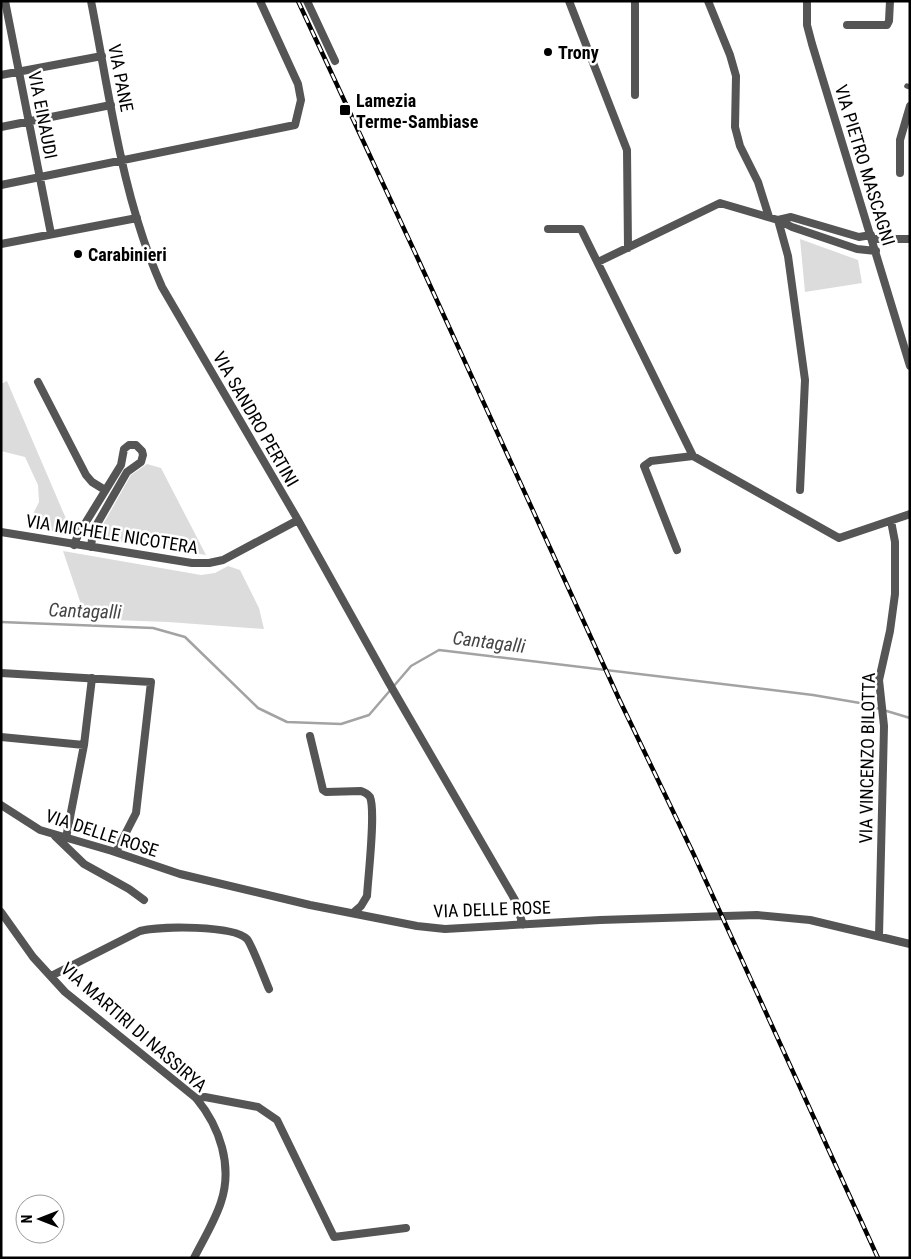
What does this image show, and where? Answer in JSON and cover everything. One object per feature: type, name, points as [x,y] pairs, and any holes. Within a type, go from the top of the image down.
[{"type":"street","name":"VIA EINAUDI","points":[[5,1],[51,234]]},
{"type":"street","name":"VIA PANE","points":[[91,1],[122,161]]},
{"type":"street","points":[[1,185],[295,125],[301,100],[298,84],[260,1]]},
{"type":"street","points":[[307,1],[335,60]]},
{"type":"street","points":[[568,1],[627,150],[628,248]]},
{"type":"street","points":[[634,95],[636,1]]},
{"type":"street","points":[[708,1],[730,55],[736,76],[735,128],[740,146],[758,182],[769,217]]},
{"type":"street","name":"VIA PIETRO MASCAGNI","points":[[807,1],[807,25],[812,44],[910,366]]},
{"type":"street","points":[[847,25],[887,25],[890,1]]},
{"type":"street","points":[[1,75],[102,56]]},
{"type":"street","points":[[1,126],[111,105]]},
{"type":"street","points":[[900,173],[900,140],[910,106]]},
{"type":"street","name":"VIA SANDRO PERTINI","points":[[122,161],[148,257],[162,287],[298,520],[389,683],[515,900],[523,924]]},
{"type":"street","points":[[598,262],[720,203],[778,220],[792,227],[857,249],[876,251]]},
{"type":"street","points":[[778,220],[791,217],[859,237],[910,239]]},
{"type":"street","points":[[1,244],[137,218]]},
{"type":"street","points":[[778,220],[788,256],[805,380],[800,490]]},
{"type":"street","points":[[548,229],[581,229],[693,456],[836,537],[842,538],[910,514]]},
{"type":"street","points":[[38,382],[86,475],[92,482],[105,490]]},
{"type":"street","points":[[74,544],[121,465],[126,446],[131,444],[140,447],[142,459],[127,472],[93,530],[91,547]]},
{"type":"street","points":[[677,550],[644,466],[652,461],[693,456]]},
{"type":"street","name":"VIA MICHELE NICOTERA","points":[[1,532],[192,563],[209,563],[230,556],[298,520]]},
{"type":"street","name":"VIA VINCENZO BILOTTA","points":[[879,936],[883,716],[880,680],[895,594],[895,542],[891,521]]},
{"type":"street","points":[[1,672],[151,682],[136,813],[116,852]]},
{"type":"street","points":[[66,838],[84,745],[92,678]]},
{"type":"street","points":[[310,736],[323,790],[326,792],[360,790],[366,792],[370,797],[372,820],[367,896],[361,906],[352,913]]},
{"type":"street","points":[[1,737],[84,745]]},
{"type":"street","name":"VIA DELLE ROSE","points":[[1,805],[40,830],[116,852],[180,874],[416,926],[445,929],[600,920],[757,915],[810,920],[910,944]]},
{"type":"street","points":[[54,834],[84,864],[129,889],[144,900]]},
{"type":"street","name":"VIA MARTIRI DI NASSIRYA","points":[[1,912],[33,957],[65,992],[196,1098],[217,1130],[226,1173],[221,1204],[194,1258]]},
{"type":"street","points":[[51,976],[140,932],[151,928],[168,927],[237,932],[248,940],[269,989]]},
{"type":"street","points":[[196,1098],[206,1096],[258,1107],[277,1120],[334,1237],[406,1228]]},
{"type":"shaded area","points":[[800,239],[858,260],[862,283],[805,292]]},
{"type":"shaded area","points":[[7,381],[73,535],[27,526],[39,502],[38,485],[25,457],[1,451],[1,384]]},
{"type":"shaded area","points":[[147,464],[161,468],[206,555],[117,541],[104,537],[101,528],[131,475]]},
{"type":"shaded area","points":[[63,551],[201,575],[215,573],[228,566],[240,570],[259,608],[264,629],[168,622],[86,619]]},
{"type":"waterway","name":"Cantagalli","points":[[1,622],[153,628],[185,637],[258,708],[287,722],[341,724],[369,715],[411,666],[439,650],[813,695],[860,703],[910,718]]},
{"type":"railway","points":[[298,1],[620,701],[694,855],[878,1258]]},
{"type":"place","name":"Trony","points":[[548,52]]},
{"type":"place","name":"Lamezia Terme-Sambiase","points":[[345,110]]},
{"type":"place","name":"Carabinieri","points":[[78,254]]}]
